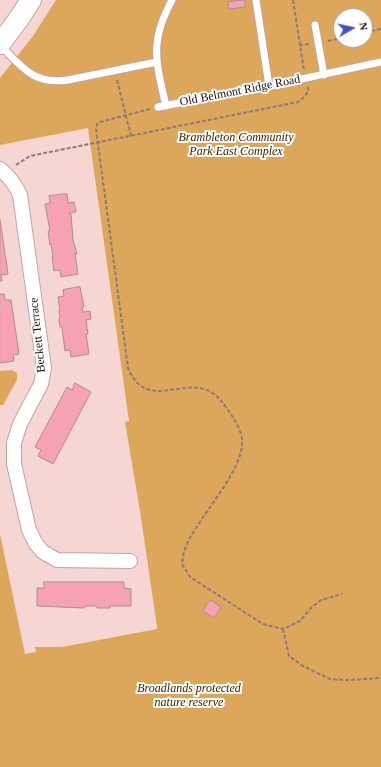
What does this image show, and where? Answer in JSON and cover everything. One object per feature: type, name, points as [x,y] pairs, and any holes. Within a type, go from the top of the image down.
[{"type":"main road","points":[[0,44],[31,0]]},
{"type":"street","name":"Beckett Terrace","points":[[4,172],[15,184],[20,195],[44,368],[41,384],[20,424],[14,443],[14,464],[29,530],[36,544],[43,552],[57,560],[130,561]]},
{"type":"lane","points":[[166,106],[157,62],[156,47],[162,21],[172,0]]},
{"type":"lane","points":[[256,0],[269,86]]},
{"type":"lane","points":[[315,25],[324,75]]},
{"type":"lane","points":[[0,44],[25,70],[42,80],[61,81],[157,62]]},
{"type":"lane","name":"Old Belmont Ridge Road","points":[[158,107],[324,75],[381,62]]},
{"type":"path","points":[[293,0],[304,73]]},
{"type":"path","points":[[325,42],[333,40]]},
{"type":"path","points":[[299,45],[311,44]]},
{"type":"path","points":[[115,71],[131,136]]},
{"type":"path","points":[[4,172],[30,156],[298,102],[306,96],[308,90],[307,84]]},
{"type":"path","points":[[158,107],[100,122],[97,124],[96,129],[128,368],[133,378],[140,386],[156,391],[197,388],[210,391],[219,397],[234,418],[242,435],[241,451],[235,469],[194,531],[185,549],[182,564],[190,577],[262,624],[283,629],[300,620],[321,600],[342,594]]},
{"type":"path","points":[[283,629],[289,656],[303,666],[330,679],[347,680],[381,678]]},
{"type":"green space","name":"Brambleton Community Park East Complex","points":[[56,0],[381,0],[381,767],[0,767],[0,534],[25,654],[36,652],[35,647],[62,647],[157,629],[140,511],[125,422],[129,421],[88,128],[0,145],[0,78],[33,36]]},
{"type":"green space","points":[[12,370],[17,373],[17,380],[3,405],[0,405],[0,371]]},
{"type":"building","points":[[245,0],[245,7],[229,9],[228,2]]},
{"type":"building","points":[[67,194],[68,203],[74,202],[76,212],[69,213],[71,214],[73,240],[77,254],[75,254],[78,274],[61,277],[60,270],[54,271],[48,231],[50,231],[45,204],[50,203],[49,196]]},
{"type":"building","points":[[0,220],[8,274],[1,275],[2,281],[0,281]]},
{"type":"building","points":[[80,287],[84,307],[82,307],[83,312],[90,311],[91,319],[86,320],[88,334],[86,334],[89,354],[71,357],[70,350],[65,351],[62,327],[60,327],[58,297],[64,296],[63,290]]},
{"type":"building","points":[[0,294],[4,294],[5,300],[11,300],[19,354],[13,355],[14,361],[0,363]]},
{"type":"building","points":[[75,383],[91,392],[53,464],[38,456],[41,450],[35,447],[67,387],[72,390]]},
{"type":"building","points":[[44,582],[124,582],[124,588],[131,589],[131,606],[110,606],[110,608],[97,608],[97,606],[85,606],[84,608],[37,606],[37,588],[44,588]]},
{"type":"building","points":[[210,600],[221,607],[214,618],[203,611]]},
{"type":"park label","name":"Broadlands protected nature reserve","points":[[189,696]]}]
